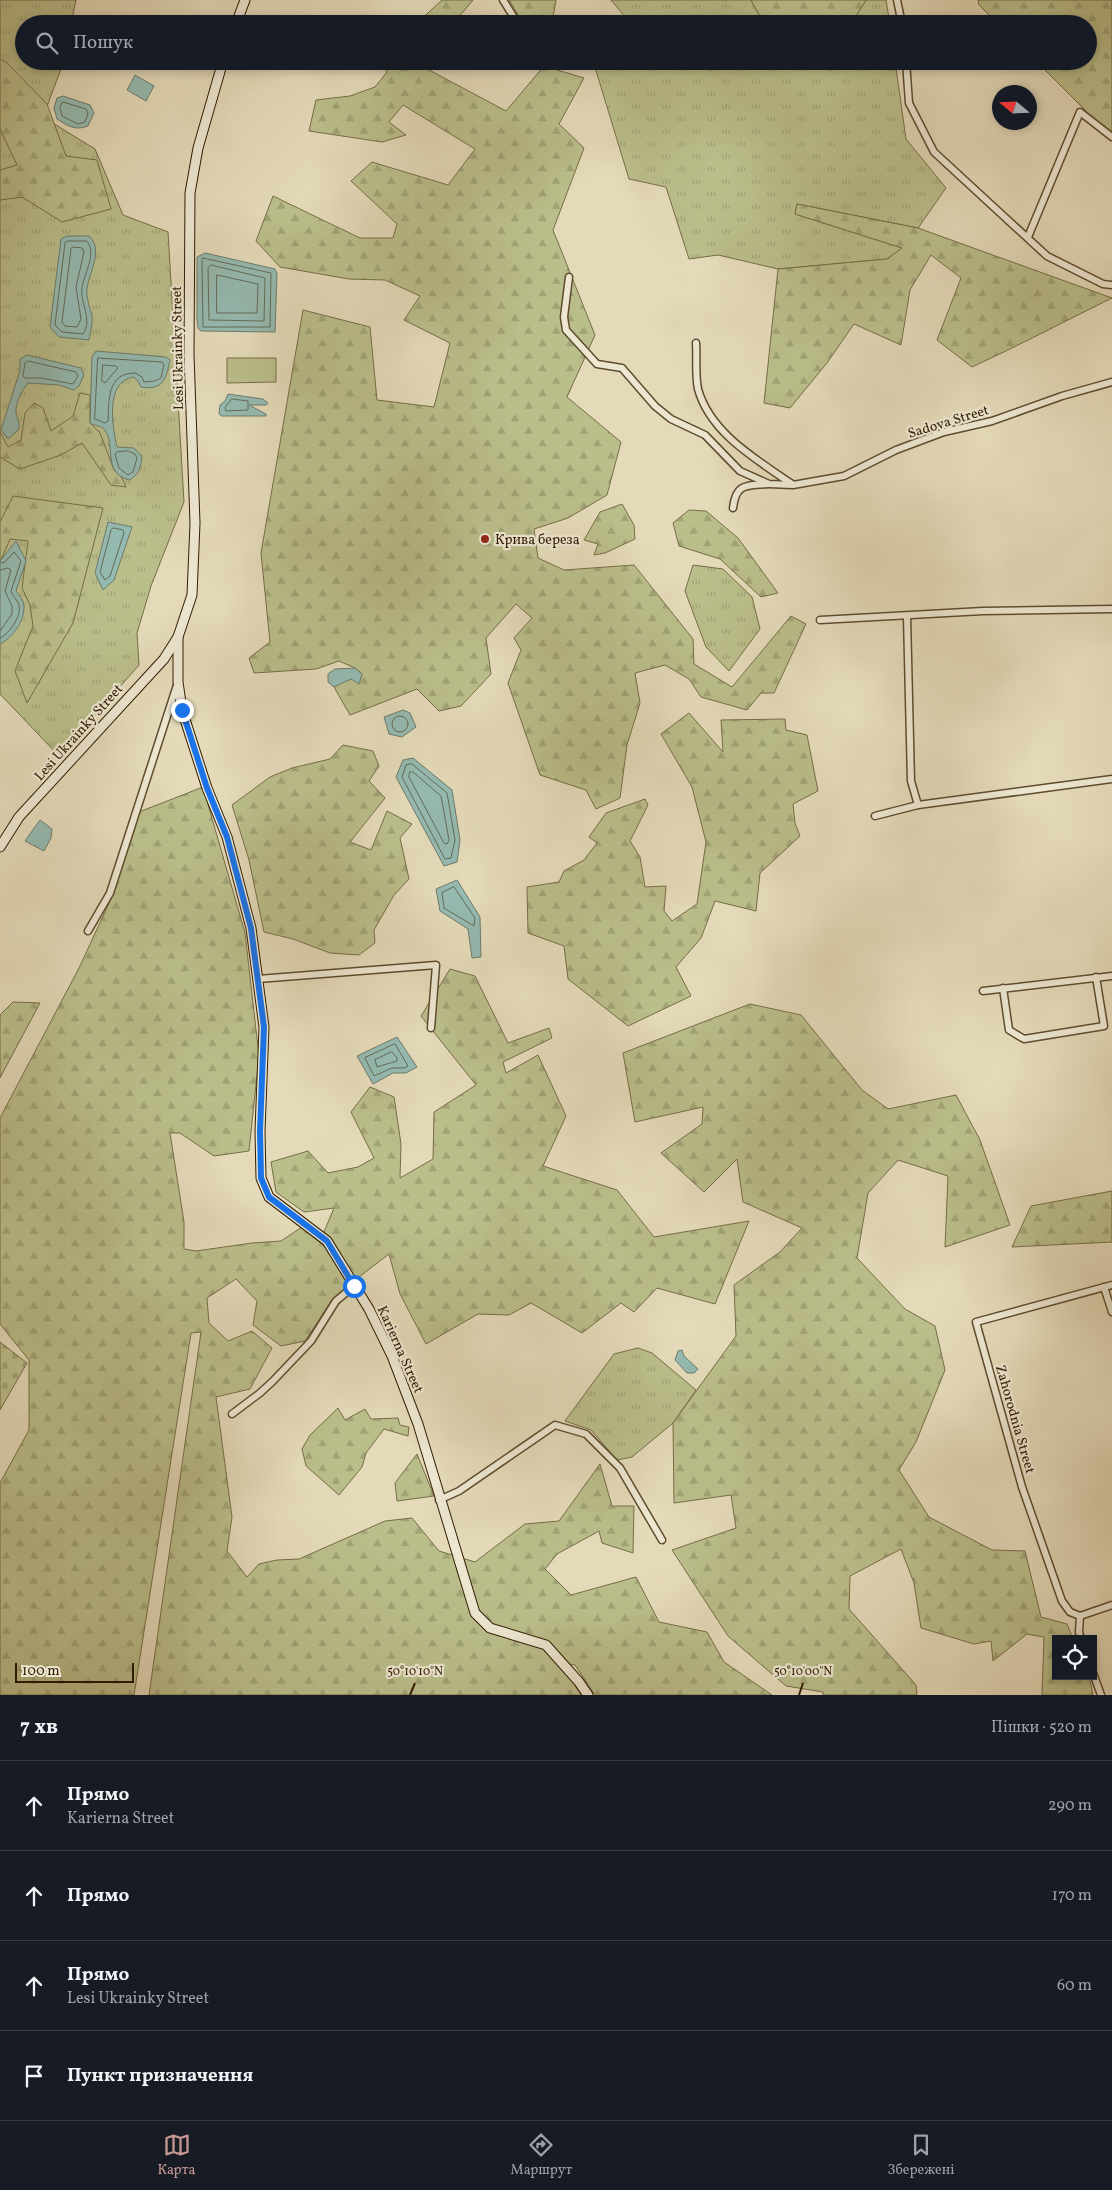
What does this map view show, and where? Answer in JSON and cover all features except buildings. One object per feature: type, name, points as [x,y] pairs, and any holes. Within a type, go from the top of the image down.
[{"type":"street","points":[[239,15],[245,0]]},
{"type":"street","points":[[503,0],[512,15]]},
{"type":"street","points":[[897,0],[900,15]]},
{"type":"street","name":"Lesi Ukrainky Street","points":[[0,847],[19,817],[159,664],[178,637],[192,595],[194,523],[189,355],[190,193],[198,148],[220,70]]},
{"type":"street","points":[[907,70],[909,103],[934,152],[1047,256],[1103,284],[1112,286]]},
{"type":"street","points":[[1028,237],[1080,112],[1112,137]]},
{"type":"street","points":[[568,277],[564,317],[566,330],[597,364],[622,368],[655,406],[671,419],[705,435],[740,470],[769,484]]},
{"type":"street","points":[[696,343],[698,388],[706,409],[729,437],[793,485]]},
{"type":"street","name":"Sadova Street","points":[[732,508],[734,498],[742,486],[793,485],[844,476],[896,450],[944,432],[992,421],[1062,396],[1112,382]]},
{"type":"street","points":[[820,620],[983,612],[1112,609]]},
{"type":"street","points":[[907,616],[911,781],[918,805]]},
{"type":"street","name":"Lesi Ukrainky Street","points":[[178,637],[178,677],[182,710],[204,780],[227,837],[251,928],[258,979]]},
{"type":"street","points":[[88,931],[110,893],[178,677],[170,666],[159,664]]},
{"type":"street","points":[[874,816],[918,805],[1112,779]]},
{"type":"street","points":[[258,979],[436,964],[431,1028]]},
{"type":"street","points":[[983,991],[1112,976]]},
{"type":"street","points":[[1003,988],[1008,1030],[1024,1039],[1104,1026],[1096,977]]},
{"type":"street","name":"Karierna Street","points":[[258,979],[264,1027],[260,1131],[261,1178],[269,1197],[327,1241],[369,1309],[392,1356],[418,1424],[439,1500],[475,1613],[490,1628],[546,1646],[579,1682],[588,1695]]},
{"type":"street","name":"Zahorodnia Street","points":[[1080,1616],[1070,1612],[1062,1601],[1038,1535],[1022,1487],[976,1322],[1112,1285]]},
{"type":"street","points":[[232,1414],[260,1393],[279,1375],[311,1341],[336,1301],[354,1286]]},
{"type":"street","points":[[1104,1287],[1112,1312]]},
{"type":"street","points":[[439,1500],[459,1490],[555,1425],[586,1434],[620,1468],[662,1540]]},
{"type":"street","points":[[1080,1635],[1080,1616],[1112,1605]]},
{"type":"street","points":[[1096,1680],[1101,1695]]},
{"type":"green space","points":[[0,0],[76,0],[73,15],[15,15],[15,70],[61,70],[43,117],[95,149],[123,215],[168,232],[184,502],[151,586],[137,633],[139,665],[59,756],[0,694]]},
{"type":"green space","points":[[442,0],[473,0],[460,15],[426,15]]},
{"type":"green space","points":[[509,0],[556,0],[554,15],[518,15]]},
{"type":"green space","points":[[611,0],[751,0],[759,15],[624,15]]},
{"type":"green space","points":[[751,0],[866,0],[857,15],[759,15]]},
{"type":"green space","points":[[866,0],[886,0],[888,15],[857,15]]},
{"type":"green space","points":[[978,0],[1112,0],[1112,132],[1089,114],[1045,70],[1097,70],[1097,15],[989,15],[979,5]]},
{"type":"green space","points":[[0,59],[6,62],[47,104],[66,156],[97,160],[111,209],[62,222],[22,197],[0,200],[0,170],[17,165],[0,129]]},
{"type":"green space","points":[[386,70],[429,70],[506,111],[541,70],[557,70],[584,78],[559,124],[584,148],[553,230],[595,335],[567,397],[621,442],[607,495],[568,518],[534,529],[538,558],[564,570],[634,565],[693,639],[694,664],[732,687],[791,616],[806,624],[774,693],[761,693],[747,710],[701,697],[689,679],[665,665],[635,673],[640,703],[627,745],[620,798],[596,809],[586,790],[540,775],[508,683],[521,650],[514,638],[532,618],[516,604],[486,638],[491,674],[461,706],[439,711],[417,689],[350,715],[334,687],[351,678],[359,683],[362,674],[355,668],[339,661],[316,669],[254,673],[249,658],[270,642],[261,553],[303,310],[370,327],[377,400],[434,407],[450,343],[404,320],[420,296],[385,280],[349,279],[280,267],[256,241],[273,196],[360,238],[393,238],[397,224],[351,181],[372,162],[448,185],[475,149],[403,105],[389,122],[406,135],[382,142],[309,131],[316,100],[350,96],[375,87],[387,72]]},
{"type":"green space","points":[[596,70],[896,70],[906,139],[946,188],[918,228],[797,204],[795,214],[903,248],[887,259],[778,269],[718,255],[689,259],[666,187],[629,179]]},
{"type":"green space","points":[[797,204],[918,228],[1112,298],[972,367],[937,340],[961,278],[931,255],[910,290],[901,345],[854,324],[827,363],[790,408],[764,403],[778,269],[887,259],[902,248],[795,214]]},
{"type":"green space","points":[[227,358],[276,358],[276,382],[227,383]]},
{"type":"green space","points":[[80,393],[90,395],[90,423],[100,433],[114,470],[122,478],[126,487],[111,485],[82,443],[61,455],[20,469],[0,457],[0,432],[8,447],[21,440],[25,413],[34,403],[43,408],[51,431],[73,416]]},
{"type":"green space","points":[[13,496],[103,508],[73,623],[27,703],[15,671],[33,626],[30,605],[22,588],[28,541],[10,539],[0,562],[0,522]]},
{"type":"green space","points":[[622,504],[634,525],[635,539],[605,553],[594,555],[598,544],[584,540],[600,512]]},
{"type":"green space","points":[[689,510],[706,511],[738,538],[778,593],[761,597],[720,559],[679,546],[673,523]]},
{"type":"green space","points":[[693,565],[723,569],[752,597],[760,629],[729,671],[706,647],[685,591]]},
{"type":"green space","points":[[689,713],[723,752],[721,720],[785,719],[786,730],[807,735],[818,791],[793,804],[795,823],[800,836],[760,873],[756,911],[715,901],[701,938],[676,967],[691,996],[628,1026],[568,979],[564,946],[528,933],[527,887],[559,882],[564,871],[584,860],[597,843],[589,837],[606,813],[645,799],[648,805],[630,841],[640,857],[645,887],[666,886],[664,911],[672,921],[697,904],[706,842],[692,787],[661,734]]},
{"type":"green space","points":[[343,745],[373,751],[379,766],[369,781],[385,798],[350,842],[371,850],[387,811],[412,824],[400,838],[409,879],[394,895],[374,930],[375,943],[359,955],[330,953],[293,939],[264,932],[249,860],[232,805],[270,777],[292,768],[330,759]]},
{"type":"green space","points":[[203,787],[245,933],[259,1056],[249,1151],[214,1156],[180,1133],[170,1133],[184,1222],[184,1249],[196,1251],[281,1241],[302,1227],[325,1247],[348,1285],[332,1300],[305,1341],[281,1346],[253,1325],[257,1301],[236,1279],[207,1298],[209,1323],[228,1341],[252,1331],[272,1348],[250,1389],[216,1397],[232,1517],[227,1551],[247,1577],[259,1564],[277,1560],[299,1559],[385,1521],[412,1518],[439,1551],[475,1562],[525,1524],[559,1521],[600,1464],[612,1506],[634,1506],[633,1553],[602,1543],[599,1531],[557,1554],[545,1569],[571,1595],[636,1577],[659,1622],[707,1632],[724,1662],[772,1695],[595,1695],[575,1665],[560,1662],[581,1695],[149,1695],[201,1332],[191,1333],[134,1695],[0,1695],[0,1483],[29,1430],[29,1360],[0,1324],[0,1118],[79,968],[111,899],[139,812]]},
{"type":"green space","points":[[450,969],[475,976],[508,1043],[549,1028],[552,1038],[503,1062],[506,1073],[538,1055],[566,1116],[543,1166],[617,1190],[654,1237],[749,1221],[715,1304],[657,1288],[634,1312],[621,1303],[582,1333],[531,1303],[509,1315],[478,1314],[426,1344],[400,1294],[389,1254],[355,1280],[324,1232],[334,1208],[304,1212],[276,1192],[271,1162],[308,1151],[328,1173],[358,1167],[374,1158],[351,1112],[370,1087],[394,1097],[401,1144],[400,1178],[433,1159],[434,1112],[476,1085],[421,1016]]},
{"type":"green space","points":[[13,1002],[40,1003],[0,1078],[0,1015]]},
{"type":"green space","points":[[750,1004],[801,1015],[862,1090],[888,1109],[956,1095],[980,1140],[1010,1225],[945,1247],[948,1176],[898,1160],[868,1193],[857,1258],[905,1309],[935,1326],[945,1370],[916,1442],[899,1470],[929,1517],[992,1550],[1025,1551],[1041,1617],[1067,1624],[1071,1635],[1052,1635],[1052,1680],[1090,1680],[1093,1695],[1042,1695],[1044,1637],[1027,1634],[993,1661],[991,1641],[974,1644],[921,1628],[914,1583],[901,1549],[850,1576],[849,1609],[916,1685],[917,1695],[823,1695],[823,1692],[786,1686],[728,1636],[672,1550],[736,1528],[731,1495],[674,1503],[673,1423],[736,1336],[734,1285],[780,1252],[802,1228],[743,1202],[737,1159],[704,1192],[661,1153],[702,1124],[703,1107],[635,1122],[623,1053]]},
{"type":"green space","points":[[1112,1191],[1112,1242],[1012,1247],[1031,1206]]},
{"type":"green space","points":[[0,1342],[27,1363],[0,1410]]},
{"type":"green space","points":[[638,1348],[652,1353],[696,1390],[673,1423],[632,1457],[617,1460],[591,1430],[565,1421],[614,1354]]},
{"type":"green space","points":[[338,1408],[345,1420],[365,1409],[371,1419],[398,1418],[400,1425],[409,1427],[408,1436],[384,1429],[366,1453],[362,1467],[339,1495],[306,1466],[302,1449],[310,1435]]},
{"type":"green space","points":[[417,1454],[434,1496],[397,1501],[395,1483]]},
{"type":"water","points":[[135,75],[154,86],[146,101],[127,90]]},
{"type":"water","points":[[63,96],[90,105],[94,113],[88,126],[75,128],[57,119],[54,108],[57,98]]},
{"type":"water","points":[[67,236],[89,236],[95,248],[94,261],[87,289],[92,316],[89,340],[59,337],[50,327],[61,239]]},
{"type":"water","points":[[205,253],[275,269],[277,274],[275,332],[201,331],[198,328],[197,257]]},
{"type":"water","points":[[96,351],[166,357],[170,360],[163,382],[155,387],[141,387],[133,377],[124,380],[118,386],[113,404],[114,434],[117,447],[134,448],[142,456],[139,470],[129,480],[120,476],[112,465],[108,435],[104,429],[90,423],[92,357]]},
{"type":"water","points":[[27,355],[81,368],[84,375],[79,386],[74,390],[59,385],[28,383],[21,393],[17,405],[16,413],[19,429],[8,439],[1,430],[20,370],[20,359]]},
{"type":"water","points":[[228,394],[263,399],[268,403],[266,405],[249,405],[266,414],[266,416],[221,416],[219,413],[220,405],[225,401]]},
{"type":"water","points":[[108,522],[132,527],[114,580],[103,590],[95,573]]},
{"type":"water","points":[[16,541],[26,561],[16,591],[24,605],[24,611],[17,628],[0,644],[0,561]]},
{"type":"water","points":[[355,668],[362,674],[359,684],[351,679],[334,687],[328,682],[328,674],[335,669]]},
{"type":"water","points":[[403,710],[410,713],[416,727],[402,737],[389,734],[384,717]]},
{"type":"water","points":[[413,758],[452,790],[460,840],[457,862],[444,866],[396,777],[403,760]]},
{"type":"water","points":[[40,820],[52,829],[51,838],[44,851],[25,841]]},
{"type":"water","points":[[457,880],[480,917],[481,957],[472,958],[468,929],[440,911],[436,889]]},
{"type":"water","points":[[397,1037],[417,1067],[406,1073],[393,1073],[373,1084],[357,1056]]},
{"type":"water","points":[[682,1350],[684,1356],[698,1369],[694,1373],[687,1373],[675,1360],[678,1351]]},
{"type":"place","name":"Крива береза","points":[[485,539]]},
{"type":"route","points":[[182,710],[207,788],[227,837],[251,928],[264,1027],[260,1131],[261,1178],[269,1197],[327,1241],[354,1286]]}]
